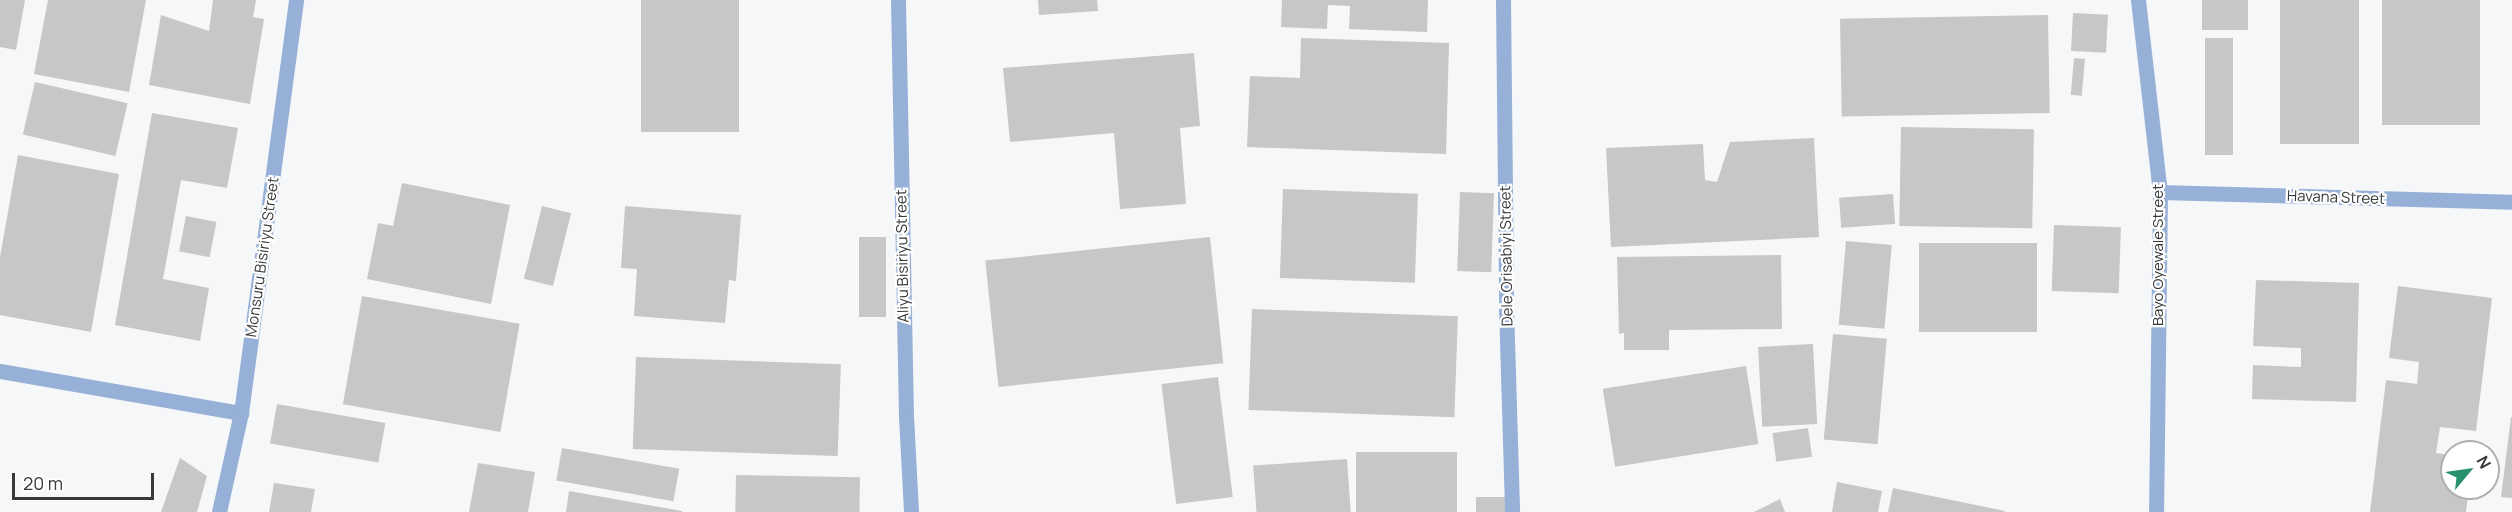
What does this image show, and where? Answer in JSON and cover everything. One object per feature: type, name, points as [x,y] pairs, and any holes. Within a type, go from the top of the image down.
[{"type":"street","name":"Monsuru Bisiriyu Street","points":[[219,512],[241,413],[296,0]]},
{"type":"street","name":"Aliyu Bisiriyu Street","points":[[897,0],[906,416],[911,512]]},
{"type":"street","name":"Dele Orisabiyi Street","points":[[1503,0],[1506,306],[1512,512]]},
{"type":"street","name":"Bayo Oyewale Street","points":[[2138,0],[2160,192],[2156,512]]},
{"type":"street","name":"Havana Street","points":[[2160,192],[2512,202]]},
{"type":"street","points":[[0,371],[241,413]]},
{"type":"building","points":[[0,0],[25,0],[16,50],[0,47]]},
{"type":"building","points":[[48,0],[146,0],[129,92],[34,74]]},
{"type":"building","points":[[213,0],[256,0],[253,17],[264,19],[250,104],[149,85],[161,15],[209,31]]},
{"type":"building","points":[[641,0],[739,0],[739,132],[641,132]]},
{"type":"building","points":[[1038,0],[1097,0],[1098,11],[1039,15]]},
{"type":"building","points":[[1282,0],[1428,0],[1427,32],[1349,29],[1350,6],[1328,5],[1327,29],[1281,27]]},
{"type":"building","points":[[2202,0],[2248,0],[2248,30],[2202,30]]},
{"type":"building","points":[[2280,0],[2359,0],[2359,144],[2280,144]]},
{"type":"building","points":[[2382,0],[2480,0],[2480,125],[2382,125]]},
{"type":"building","points":[[2073,13],[2108,15],[2106,53],[2071,51]]},
{"type":"building","points":[[2048,15],[2050,113],[1842,117],[1840,19]]},
{"type":"building","points":[[1301,38],[1449,43],[1446,154],[1247,147],[1250,76],[1300,78]]},
{"type":"building","points":[[2205,38],[2233,38],[2233,155],[2205,155]]},
{"type":"building","points":[[1194,53],[1200,126],[1180,128],[1186,204],[1120,209],[1114,133],[1010,142],[1003,68]]},
{"type":"building","points":[[2074,58],[2085,59],[2082,96],[2071,95]]},
{"type":"building","points":[[35,82],[128,103],[115,156],[23,135]]},
{"type":"building","points":[[152,113],[238,128],[227,188],[181,180],[163,279],[209,288],[200,341],[115,325]]},
{"type":"building","points":[[1901,127],[2034,129],[2032,228],[1899,226]]},
{"type":"building","points":[[1814,138],[1819,237],[1611,247],[1606,148],[1703,144],[1705,180],[1717,182],[1730,142]]},
{"type":"building","points":[[18,155],[119,174],[91,332],[0,315],[0,257]]},
{"type":"building","points":[[402,183],[510,205],[491,304],[367,279],[378,223],[393,226]]},
{"type":"building","points":[[1283,189],[1418,194],[1415,283],[1280,278]]},
{"type":"building","points":[[1460,192],[1494,193],[1491,272],[1457,271]]},
{"type":"building","points":[[1893,194],[1895,224],[1841,228],[1839,198]]},
{"type":"building","points":[[542,206],[571,213],[553,286],[524,279]]},
{"type":"building","points":[[625,206],[741,215],[736,281],[729,280],[725,323],[634,316],[637,269],[621,268]]},
{"type":"building","points":[[186,216],[216,222],[210,257],[179,251]]},
{"type":"building","points":[[2054,225],[2121,227],[2119,293],[2052,291]]},
{"type":"building","points":[[859,237],[886,237],[886,317],[859,317]]},
{"type":"building","points":[[1210,237],[1223,363],[999,387],[985,261]]},
{"type":"building","points":[[1846,241],[1892,245],[1885,329],[1839,325]]},
{"type":"building","points":[[1919,243],[2037,243],[2037,332],[1919,332]]},
{"type":"building","points":[[1781,255],[1782,329],[1669,330],[1669,350],[1624,350],[1624,333],[1619,334],[1617,257]]},
{"type":"building","points":[[2256,280],[2359,283],[2356,402],[2252,399],[2253,365],[2301,367],[2301,348],[2253,346]]},
{"type":"building","points":[[2398,286],[2492,298],[2476,431],[2440,427],[2436,453],[2440,454],[2440,500],[2468,500],[2466,512],[2370,512],[2386,380],[2417,384],[2419,362],[2389,358]]},
{"type":"building","points":[[362,296],[520,324],[500,432],[343,404]]},
{"type":"building","points":[[1252,309],[1458,316],[1454,417],[1248,410]]},
{"type":"building","points":[[1833,334],[1887,339],[1878,444],[1824,440]]},
{"type":"building","points":[[1813,344],[1817,424],[1762,427],[1758,347]]},
{"type":"building","points":[[636,357],[841,364],[838,456],[633,449]]},
{"type":"building","points":[[1746,366],[1758,444],[1615,467],[1603,389]]},
{"type":"building","points":[[1218,377],[1233,497],[1176,504],[1161,384]]},
{"type":"building","points":[[277,404],[385,423],[378,462],[270,443]]},
{"type":"building","points":[[2512,417],[2512,498],[2501,497]]},
{"type":"building","points":[[1808,428],[1812,457],[1776,462],[1772,433]]},
{"type":"building","points":[[562,448],[679,469],[673,501],[556,480]]},
{"type":"building","points":[[1356,452],[1457,452],[1457,512],[1356,512]]},
{"type":"building","points":[[180,458],[207,476],[197,512],[161,512]]},
{"type":"building","points":[[1347,459],[1351,512],[1256,512],[1253,466]]},
{"type":"building","points":[[478,463],[535,472],[528,512],[469,512]]},
{"type":"building","points":[[736,475],[860,477],[859,512],[735,512]]},
{"type":"building","points":[[1837,482],[1882,491],[1878,512],[1832,512]]},
{"type":"building","points":[[274,483],[315,489],[311,512],[269,512]]},
{"type":"building","points":[[1893,488],[2005,511],[2005,512],[1888,512]]},
{"type":"building","points":[[569,491],[682,511],[682,512],[566,512]]},
{"type":"building","points":[[1476,497],[1506,497],[1506,512],[1476,512]]},
{"type":"building","points":[[1780,499],[1785,512],[1754,512]]}]
